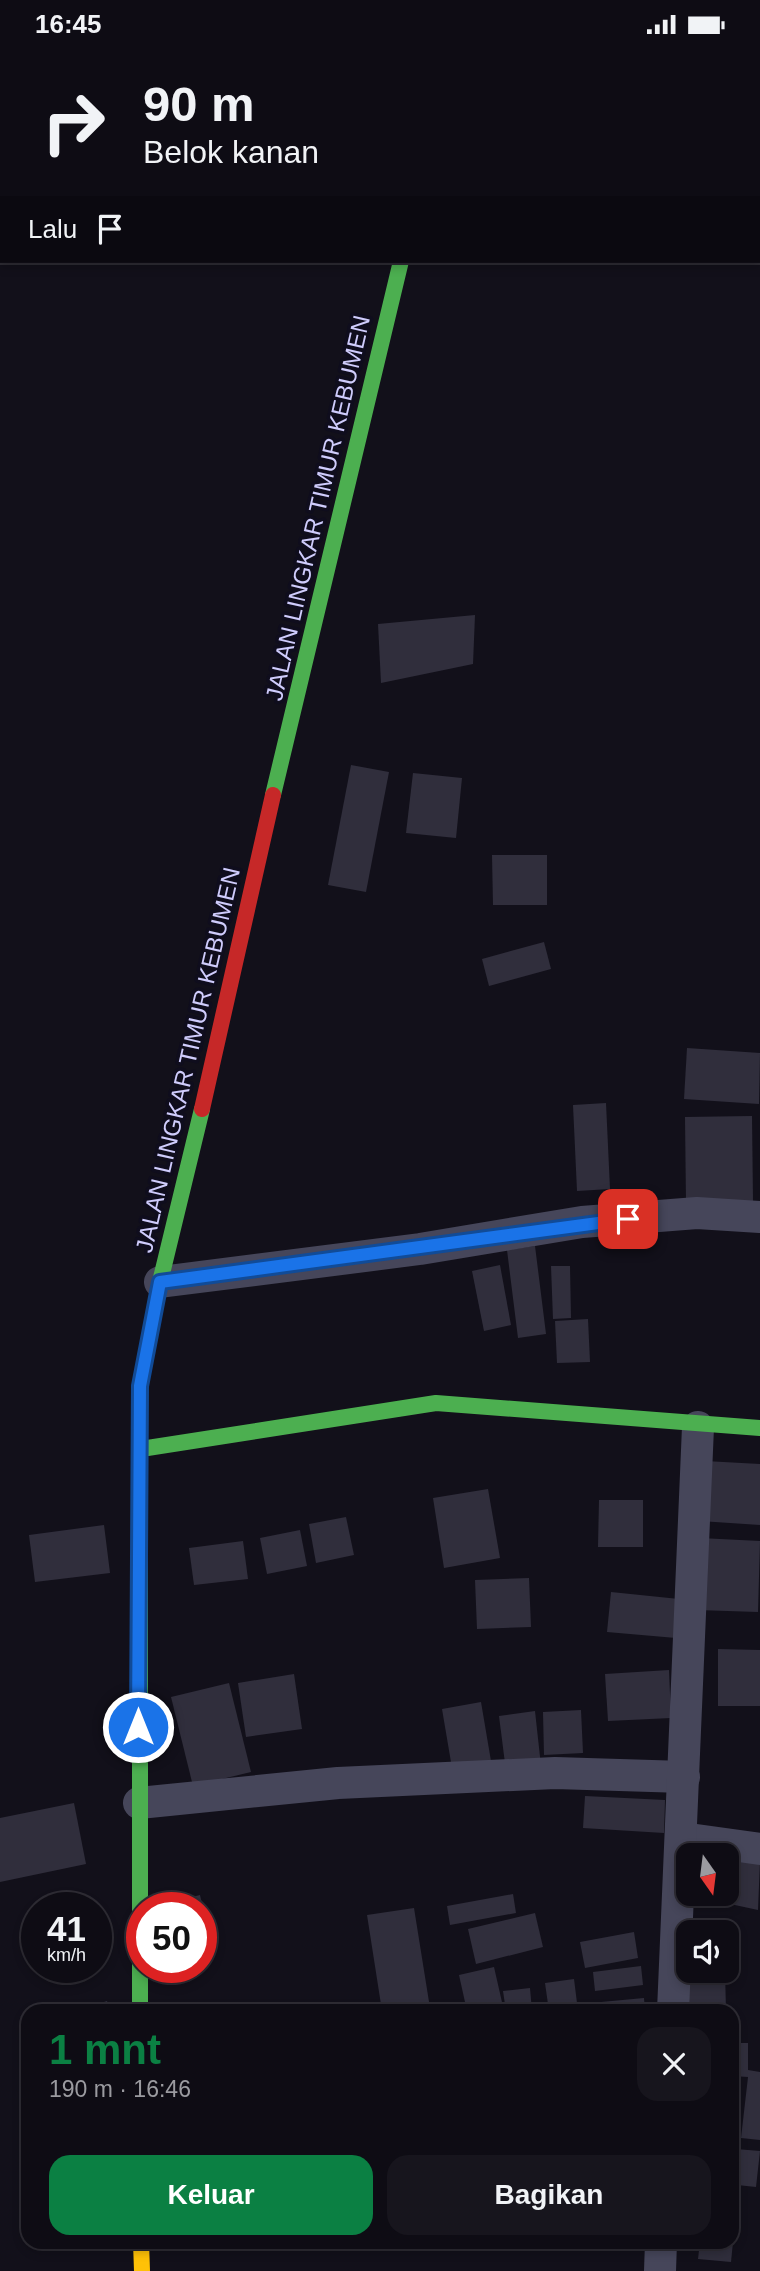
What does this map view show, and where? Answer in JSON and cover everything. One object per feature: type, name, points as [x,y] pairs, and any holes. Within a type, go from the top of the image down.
[{"type":"main road","name":"JALAN LINGKAR TIMUR KEBUMEN","points":[[140,2004],[140,1386],[160,1282],[187,1178],[271,805],[401,263]]},
{"type":"main road","points":[[141,1450],[436,1403],[527,1408],[698,1427],[760,1428]]},
{"type":"main road","points":[[141,2249],[142,2271]]},
{"type":"street","points":[[160,1282],[421,1249],[582,1223],[697,1213],[760,1217]]},
{"type":"street","points":[[673,2004],[698,1427]]},
{"type":"street","points":[[139,1803],[338,1783],[555,1773],[684,1777]]},
{"type":"street","points":[[682,1838],[760,1849]]},
{"type":"street","points":[[660,2271],[661,2249]]},
{"type":"building","points":[[475,615],[473,664],[381,683],[378,624]]},
{"type":"building","points":[[351,765],[389,772],[366,892],[328,885]]},
{"type":"building","points":[[413,773],[462,778],[456,838],[406,833]]},
{"type":"building","points":[[492,855],[547,855],[547,905],[493,905]]},
{"type":"building","points":[[544,942],[551,969],[489,986],[482,959]]},
{"type":"building","points":[[687,1048],[760,1053],[759,1104],[684,1099]]},
{"type":"building","points":[[606,1103],[610,1189],[577,1191],[573,1105]]},
{"type":"building","points":[[752,1116],[753,1202],[686,1203],[685,1117]]},
{"type":"building","points":[[535,1246],[546,1334],[518,1338],[507,1250]]},
{"type":"building","points":[[500,1265],[511,1325],[484,1331],[472,1271]]},
{"type":"building","points":[[551,1266],[570,1266],[571,1318],[553,1319]]},
{"type":"building","points":[[588,1319],[590,1362],[557,1363],[555,1321]]},
{"type":"building","points":[[705,1461],[760,1464],[760,1525],[700,1521]]},
{"type":"building","points":[[488,1489],[500,1558],[444,1568],[433,1498]]},
{"type":"building","points":[[599,1500],[643,1500],[643,1547],[598,1547]]},
{"type":"building","points":[[346,1517],[354,1555],[316,1563],[309,1524]]},
{"type":"building","points":[[104,1525],[110,1573],[35,1582],[29,1535]]},
{"type":"building","points":[[300,1530],[307,1566],[267,1574],[260,1538]]},
{"type":"building","points":[[700,1538],[760,1541],[758,1612],[697,1610]]},
{"type":"building","points":[[243,1541],[248,1579],[194,1585],[189,1548]]},
{"type":"building","points":[[529,1578],[531,1627],[477,1629],[475,1580]]},
{"type":"building","points":[[611,1592],[679,1599],[676,1638],[607,1632]]},
{"type":"building","points":[[718,1649],[760,1650],[760,1706],[718,1706]]},
{"type":"building","points":[[669,1670],[671,1718],[608,1721],[605,1674]]},
{"type":"building","points":[[294,1674],[302,1729],[246,1737],[238,1683]]},
{"type":"building","points":[[229,1683],[251,1772],[193,1786],[171,1697]]},
{"type":"building","points":[[481,1702],[492,1767],[453,1774],[442,1709]]},
{"type":"building","points":[[581,1710],[583,1753],[544,1755],[543,1712]]},
{"type":"building","points":[[535,1711],[541,1766],[506,1771],[499,1716]]},
{"type":"building","points":[[585,1796],[665,1800],[664,1833],[583,1828]]},
{"type":"building","points":[[74,1803],[86,1864],[0,1882],[0,1818]]},
{"type":"building","points":[[739,1857],[760,1861],[758,1910],[739,1906]]},
{"type":"building","points":[[513,1894],[516,1913],[450,1925],[447,1906]]},
{"type":"building","points":[[414,1908],[429,2004],[381,2004],[367,1915]]},
{"type":"building","points":[[535,1913],[543,1947],[476,1964],[468,1929]]},
{"type":"building","points":[[634,1932],[638,1958],[585,1968],[580,1942]]},
{"type":"building","points":[[641,1966],[643,1985],[595,1991],[593,1972]]},
{"type":"building","points":[[494,1967],[502,2004],[465,2004],[459,1975]]},
{"type":"building","points":[[574,1979],[577,2004],[548,2004],[545,1983]]},
{"type":"building","points":[[687,1983],[725,1983],[726,2004],[686,2004]]},
{"type":"building","points":[[530,1988],[531,2004],[505,2004],[503,1991]]},
{"type":"building","points":[[644,1998],[644,2004],[601,2004]]},
{"type":"building","points":[[739,2043],[748,2043],[748,2070],[760,2072],[760,2140],[741,2138],[748,2077],[739,2076]]},
{"type":"building","points":[[739,2149],[760,2151],[756,2187],[739,2185]]},
{"type":"building","points":[[699,2249],[732,2249],[731,2262],[698,2259]]},
{"type":"traffic: fast","points":[[273,795],[401,263]]},
{"type":"traffic: fast","points":[[140,2004],[140,1386],[160,1282],[202,1109]]},
{"type":"traffic: fast","points":[[141,1449],[436,1403],[760,1428]]},
{"type":"traffic: slow","points":[[141,2249],[142,2271]]},
{"type":"traffic: jam","points":[[202,1109],[273,795]]},
{"type":"route","points":[[138,1727],[140,1386],[160,1282],[421,1249],[582,1223],[628,1219]]}]
